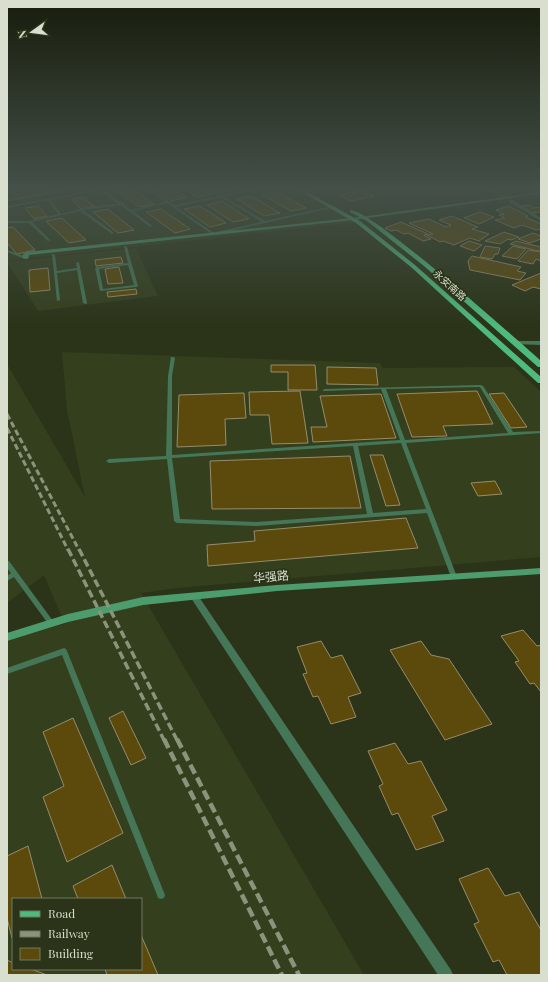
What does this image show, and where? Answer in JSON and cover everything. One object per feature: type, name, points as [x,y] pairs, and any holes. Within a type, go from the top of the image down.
[{"type":"main road","name":"永安南路","points":[[378,235],[541,381]]},
{"type":"main road","name":"永安南路","points":[[382,235],[426,265],[541,365]]},
{"type":"street","points":[[26,258],[26,254],[207,235]]},
{"type":"street","points":[[26,258],[231,235]]},
{"type":"street","points":[[515,343],[541,343]]},
{"type":"street","name":"华强路","points":[[7,637],[51,623],[144,601],[277,588],[541,571]]},
{"type":"street","points":[[194,596],[446,975]]},
{"type":"lane","points":[[43,235],[48,240]]},
{"type":"lane","points":[[124,247],[136,286],[101,290],[97,268],[129,264]]},
{"type":"lane","points":[[7,251],[26,258]]},
{"type":"lane","points":[[53,255],[58,300]]},
{"type":"lane","points":[[78,263],[86,303]]},
{"type":"lane","points":[[55,272],[79,269]]},
{"type":"lane","points":[[173,358],[170,376],[169,457],[177,521],[257,524],[429,511]]},
{"type":"lane","points":[[325,390],[481,386],[511,434]]},
{"type":"lane","points":[[383,388],[454,577]]},
{"type":"lane","points":[[109,461],[541,432]]},
{"type":"lane","points":[[355,444],[370,515]]},
{"type":"lane","points":[[7,563],[51,623]]},
{"type":"lane","points":[[7,579],[15,574]]},
{"type":"lane","points":[[7,671],[64,651],[161,895]]},
{"type":"shaded area","points":[[7,235],[243,235],[7,261]]},
{"type":"shaded area","points":[[136,248],[158,296],[38,311],[7,262]]},
{"type":"shaded area","points":[[62,352],[380,363],[383,368],[514,367],[541,392],[541,557],[177,588],[141,593],[364,975],[7,975],[7,640],[65,624],[44,575],[7,603],[7,364],[85,497],[67,410]]},
{"type":"building","points":[[7,235],[20,235],[35,250],[17,254],[7,243]]},
{"type":"building","points":[[60,235],[80,235],[86,240],[69,243]]},
{"type":"building","points":[[411,235],[425,235],[431,239],[423,241]]},
{"type":"building","points":[[427,235],[488,235],[479,241],[470,238],[454,245],[443,241],[440,242]]},
{"type":"building","points":[[498,235],[512,235],[519,237],[511,240],[508,239],[500,244],[485,241]]},
{"type":"building","points":[[528,235],[541,236],[541,239],[530,243],[518,239]]},
{"type":"building","points":[[469,241],[482,245],[474,251],[460,246]]},
{"type":"building","points":[[516,241],[541,247],[541,249],[538,251],[510,244]]},
{"type":"building","points":[[485,246],[500,248],[498,254],[495,254],[492,259],[480,257]]},
{"type":"building","points":[[513,246],[526,249],[517,259],[502,256]]},
{"type":"building","points":[[528,250],[541,252],[541,261],[536,259],[533,264],[518,261]]},
{"type":"building","points":[[472,256],[521,267],[517,271],[526,273],[520,280],[470,270],[468,261]]},
{"type":"building","points":[[121,257],[123,263],[96,266],[95,260]]},
{"type":"building","points":[[119,267],[123,283],[108,284],[105,269]]},
{"type":"building","points":[[48,268],[50,290],[30,292],[29,270]]},
{"type":"building","points":[[541,273],[541,289],[533,287],[525,291],[512,285]]},
{"type":"building","points":[[136,289],[137,294],[108,297],[107,292]]},
{"type":"building","points":[[271,365],[315,365],[317,390],[288,390],[288,372],[271,372]]},
{"type":"building","points":[[327,367],[376,368],[378,385],[327,384]]},
{"type":"building","points":[[300,391],[308,443],[272,444],[269,415],[250,415],[249,392]]},
{"type":"building","points":[[477,391],[493,424],[443,426],[447,436],[412,437],[397,394]]},
{"type":"building","points":[[244,393],[246,418],[225,419],[226,445],[177,447],[179,395]]},
{"type":"building","points":[[504,393],[527,427],[511,428],[489,394]]},
{"type":"building","points":[[381,394],[396,438],[313,442],[311,427],[327,427],[320,396]]},
{"type":"building","points":[[370,455],[383,455],[400,505],[386,506]]},
{"type":"building","points":[[350,456],[361,508],[212,509],[210,461]]},
{"type":"building","points":[[495,481],[502,494],[478,496],[471,483]]},
{"type":"building","points":[[406,518],[418,548],[208,566],[207,545],[255,541],[254,531]]},
{"type":"building","points":[[523,630],[537,646],[541,645],[541,692],[534,683],[530,684],[515,662],[519,661],[501,636]]},
{"type":"building","points":[[321,641],[331,658],[342,655],[361,693],[348,697],[356,717],[331,724],[318,696],[313,697],[303,674],[307,673],[297,647]]},
{"type":"building","points":[[421,641],[431,655],[449,659],[492,724],[445,740],[390,650]]},
{"type":"building","points":[[123,711],[146,758],[131,765],[109,718]]},
{"type":"building","points":[[73,718],[123,833],[67,862],[43,797],[64,786],[43,732]]},
{"type":"building","points":[[395,743],[408,764],[421,761],[447,810],[432,816],[444,841],[416,850],[398,813],[392,815],[379,786],[383,784],[368,751]]},
{"type":"building","points":[[28,846],[42,898],[12,898],[12,938],[7,918],[7,856]]},
{"type":"building","points":[[112,865],[126,898],[78,898],[73,886]]},
{"type":"building","points":[[488,868],[505,896],[519,892],[541,930],[541,975],[507,975],[499,960],[493,962],[474,924],[479,922],[459,879]]},
{"type":"building","points":[[142,937],[158,975],[107,975],[105,970],[142,970]]},
{"type":"building","points":[[7,960],[12,962],[12,970],[34,970],[47,975],[7,975]]},
{"type":"railway","points":[[7,414],[79,550]]},
{"type":"railway","points":[[7,428],[68,550]]},
{"type":"railway","points":[[68,549],[164,740]]},
{"type":"railway","points":[[79,549],[177,740]]},
{"type":"railway","points":[[164,739],[282,975]]},
{"type":"railway","points":[[177,739],[299,975]]}]
